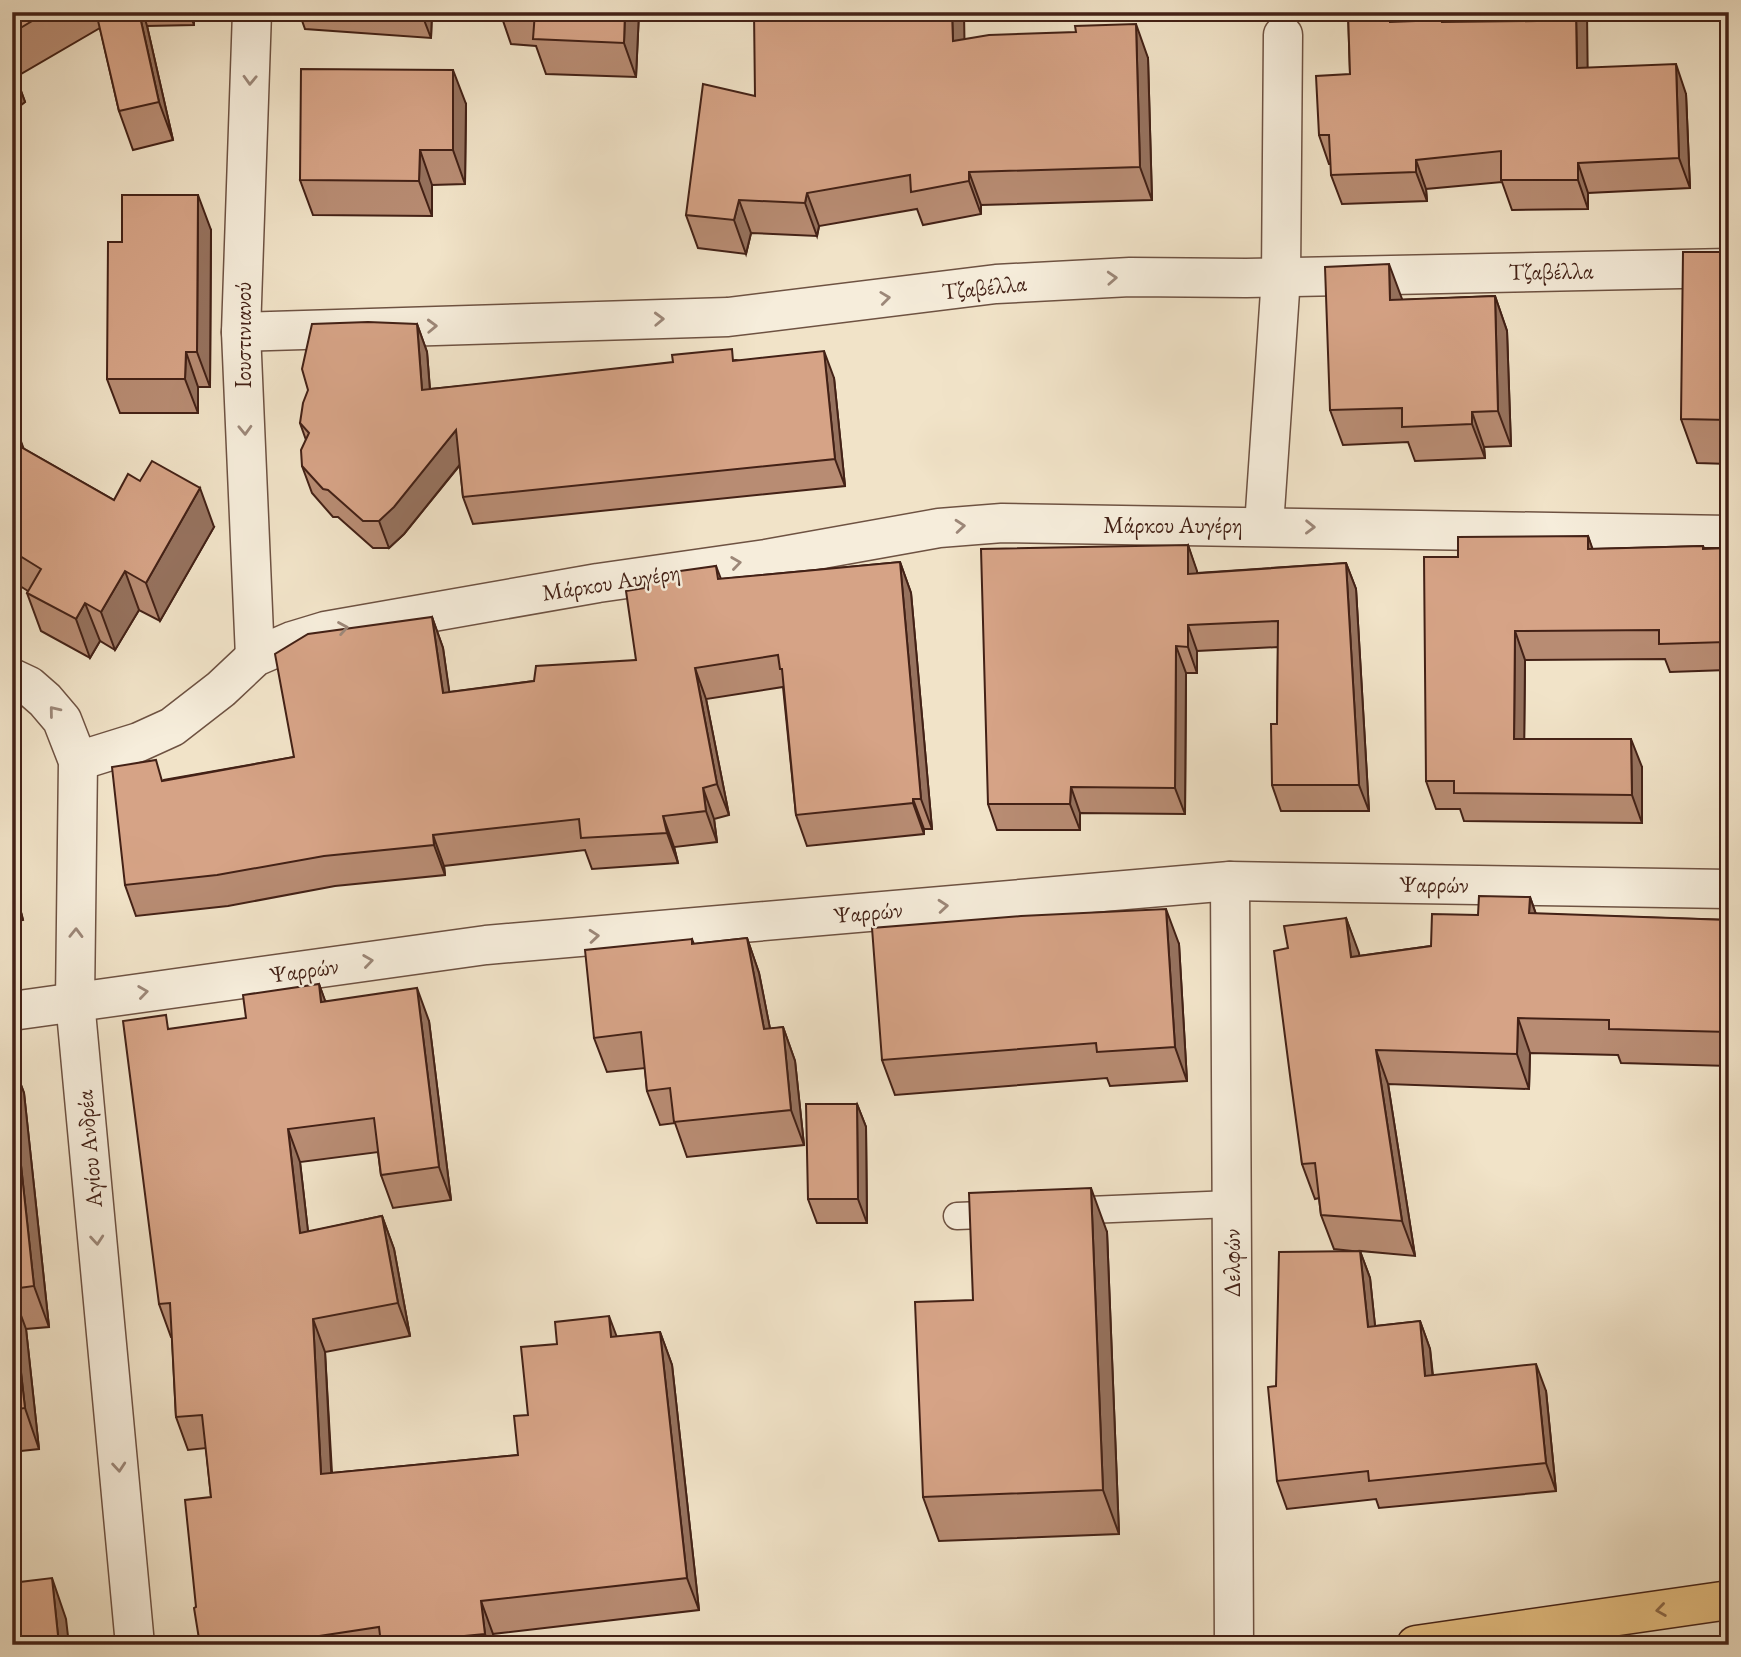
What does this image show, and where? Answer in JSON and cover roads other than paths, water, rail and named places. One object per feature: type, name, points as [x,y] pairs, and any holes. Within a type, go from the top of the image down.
[{"type":"main road","points":[[1416,1645],[1729,1600]]},
{"type":"street","name":"Ιουστινιανού","points":[[252,12],[241,332],[255,657]]},
{"type":"street","name":"Μάρκου Αυγέρη","points":[[1264,526],[1280,277],[1283,35]]},
{"type":"street","name":"Τζαβέλλα","points":[[241,332],[728,317],[996,284],[1130,277],[1280,277],[1729,268]]},
{"type":"street","name":"Μάρκου Αυγέρη","points":[[78,761],[139,742],[172,727],[221,690],[255,657],[292,641],[325,631],[598,583],[766,559],[939,528],[1002,523],[1729,534]]},
{"type":"street","name":"Αγίου Ανδρέα","points":[[12,678],[29,686],[62,720],[78,761],[75,1001],[135,1645]]},
{"type":"street","name":"Ψαρρών","points":[[12,1011],[486,945],[1230,881],[1729,889]]},
{"type":"street","name":"Δελφών","points":[[1230,881],[1234,1645]]},
{"type":"lane","points":[[957,1216],[1231,1204]]}]
